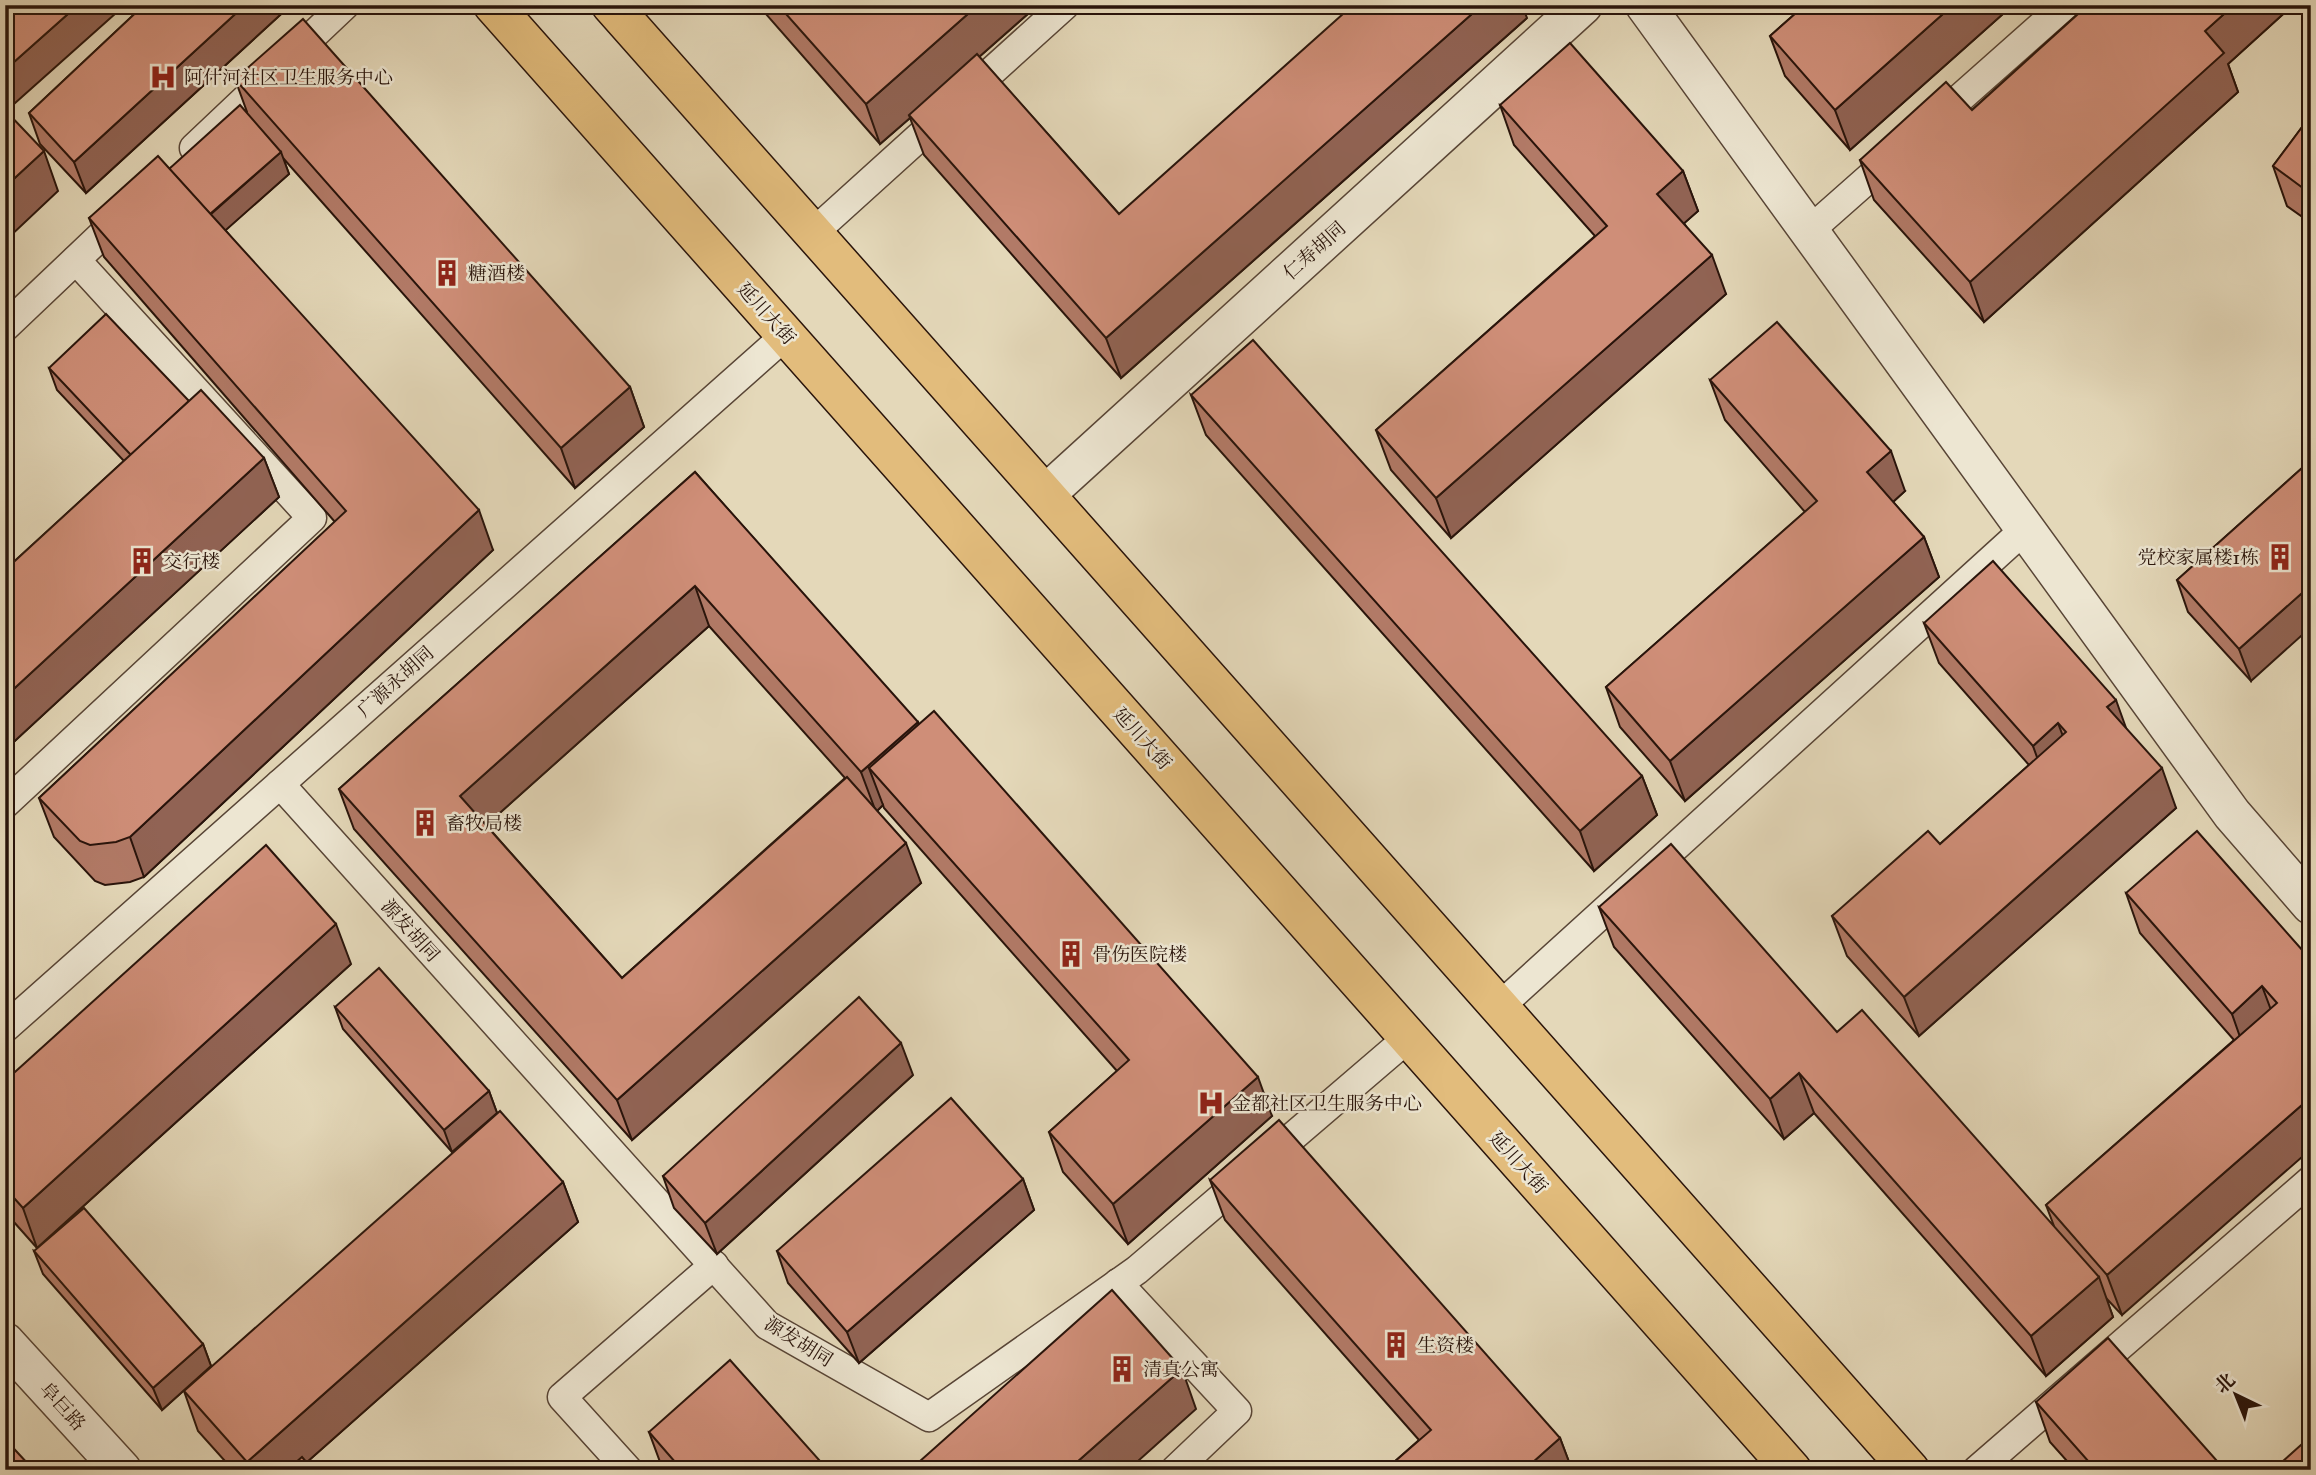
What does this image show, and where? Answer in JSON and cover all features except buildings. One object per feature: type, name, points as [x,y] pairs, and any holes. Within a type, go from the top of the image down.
[{"type":"main road","name":"延川大街","points":[[493,5],[1793,1470]]},
{"type":"main road","points":[[616,7],[813,233],[1910,1470]]},
{"type":"street","name":"仁寿胡同","points":[[1046,494],[1583,5]]},
{"type":"street","points":[[1645,5],[2232,814],[2311,905]]},
{"type":"street","name":"阜巨路","points":[[5,1342],[121,1470]]},
{"type":"lane","points":[[175,166],[345,5]]},
{"type":"lane","points":[[813,233],[1065,5]]},
{"type":"lane","points":[[1809,231],[2065,5]]},
{"type":"lane","points":[[5,327],[145,194]]},
{"type":"lane","points":[[5,804],[312,518],[76,260]]},
{"type":"lane","name":"广源永胡同","points":[[5,1028],[786,335]]},
{"type":"lane","points":[[1499,1007],[2025,529]]},
{"type":"lane","name":"源发胡同","points":[[280,784],[767,1325],[929,1417],[1137,1270],[1409,1037]]},
{"type":"lane","points":[[1977,1470],[2311,1180]]},
{"type":"lane","points":[[628,1470],[562,1397],[714,1265]]},
{"type":"lane","points":[[1118,1283],[1237,1411],[1175,1470]]},
{"type":"place","name":"阿什河社区卫生服务中心","points":[[163,77]]},
{"type":"place","name":"糖酒楼","points":[[447,273]]},
{"type":"place","name":"党校家属楼1栋","points":[[2280,557]]},
{"type":"place","name":"交行楼","points":[[142,561]]},
{"type":"place","name":"畜牧局楼","points":[[425,823]]},
{"type":"place","name":"骨伤医院楼","points":[[1071,954]]},
{"type":"place","name":"金都社区卫生服务中心","points":[[1211,1103]]},
{"type":"place","name":"生资楼","points":[[1396,1345]]},
{"type":"place","name":"清真公寓","points":[[1122,1369]]}]
